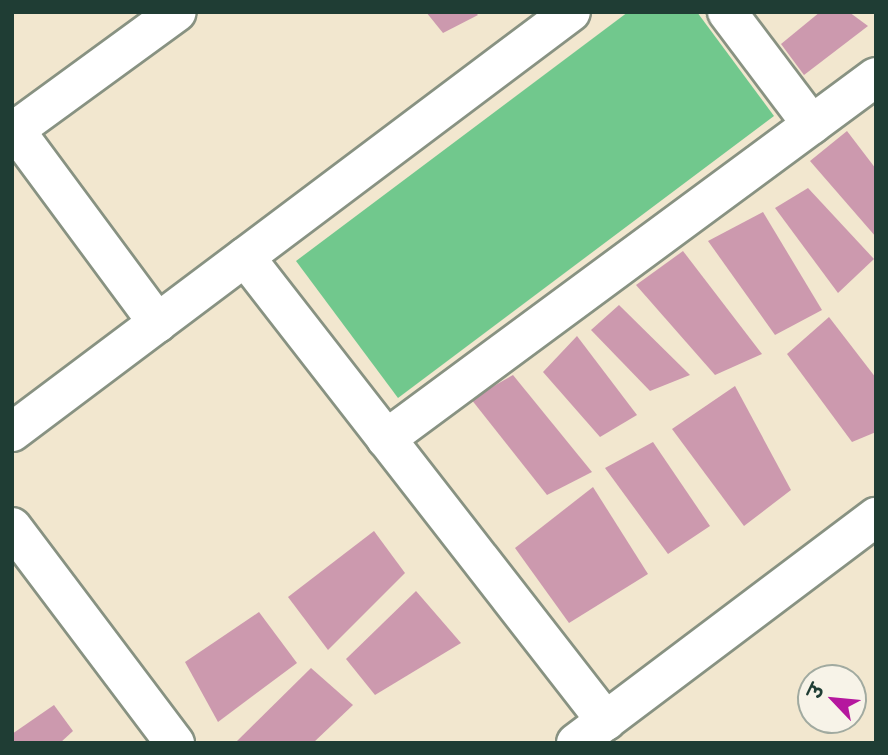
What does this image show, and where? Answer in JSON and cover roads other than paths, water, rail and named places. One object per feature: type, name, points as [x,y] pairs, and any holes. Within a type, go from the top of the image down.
[{"type":"street","points":[[158,323],[14,128],[177,12]]},
{"type":"street","points":[[12,432],[571,12]]},
{"type":"street","points":[[727,12],[811,125]]},
{"type":"street","points":[[386,439],[876,77]]},
{"type":"street","points":[[245,257],[386,439],[591,732],[876,517]]},
{"type":"street","points":[[12,527],[175,743]]}]
